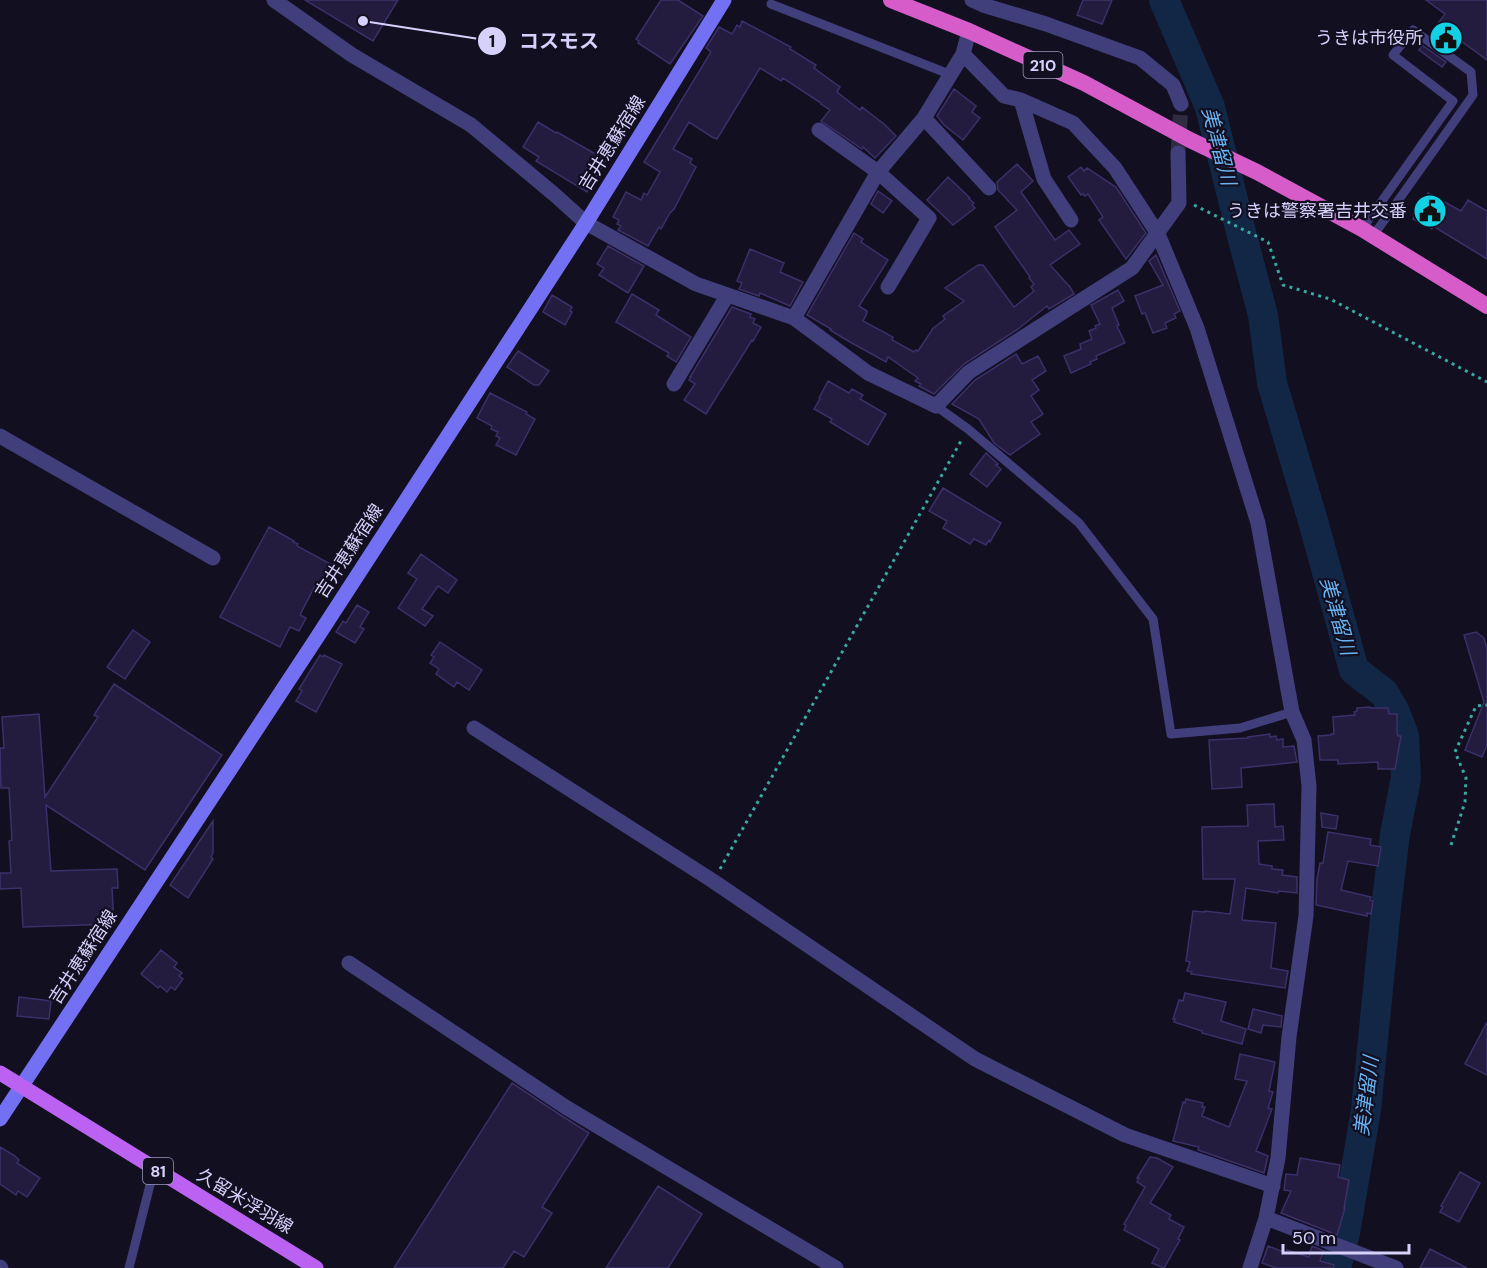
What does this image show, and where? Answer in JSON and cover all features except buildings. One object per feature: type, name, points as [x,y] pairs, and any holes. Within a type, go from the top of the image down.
[{"type":"highway","name":"210","points":[[891,0],[969,31],[1084,83],[1190,140],[1257,172],[1368,233],[1487,306]]},
{"type":"main road","name":"吉井恵蘇宿線","points":[[0,1119],[316,639],[585,223],[724,0]]},
{"type":"main road","name":"久留米浮羽線","points":[[0,1073],[316,1268]]},
{"type":"street","points":[[274,0],[352,55],[471,125],[585,223],[696,284],[794,318],[868,373],[936,406],[969,372],[1132,268],[1179,203],[1178,153]]},
{"type":"street","points":[[972,0],[1140,58],[1173,85],[1181,104]]},
{"type":"street","points":[[794,318],[878,172],[924,118],[963,54],[969,31]]},
{"type":"street","points":[[963,54],[1004,96],[1021,100],[1073,123],[1114,168],[1158,234],[1197,328],[1257,523],[1292,712],[1304,740],[1309,786],[1306,916],[1289,1036],[1278,1158],[1266,1218],[1250,1268]]},
{"type":"street","points":[[1021,100],[1044,179],[1071,220]]},
{"type":"street","points":[[924,118],[989,188]]},
{"type":"street","points":[[819,130],[878,172],[929,218],[888,287]]},
{"type":"street","points":[[674,384],[727,296]]},
{"type":"street","points":[[0,436],[213,558]]},
{"type":"street","points":[[474,728],[713,881],[975,1059],[1125,1135],[1273,1186]]},
{"type":"street","points":[[349,963],[567,1108],[836,1268]]},
{"type":"street","points":[[1266,1218],[1396,1268]]},
{"type":"lane","points":[[771,4],[949,74]]},
{"type":"lane","points":[[1413,30],[1471,72],[1473,95],[1368,233],[1453,101],[1393,55],[1413,30]]},
{"type":"lane","points":[[936,406],[968,429],[1079,523],[1153,619],[1171,734],[1240,728],[1292,712]]},
{"type":"lane","points":[[129,1268],[154,1169]]},
{"type":"path","points":[[1195,205],[1268,242],[1283,285],[1330,299],[1487,382]]},
{"type":"path","points":[[713,881],[968,429]]},
{"type":"path","points":[[1451,845],[1465,802],[1466,778],[1455,752],[1476,706],[1487,705]]},
{"type":"waterway","name":"美津留川","points":[[1164,0],[1210,107],[1263,315],[1272,383],[1354,670],[1384,693],[1394,710],[1404,736],[1406,778],[1395,834],[1386,908],[1366,1110],[1345,1233],[1336,1268]]},
{"type":"tunnel","points":[[1178,153],[1181,104]]},
{"type":"place","name":"コスモス","points":[[363,21]]},
{"type":"place","name":"うきは市役所","points":[[1446,38]]},
{"type":"place","name":"うきは警察署吉井交番","points":[[1430,211]]}]
